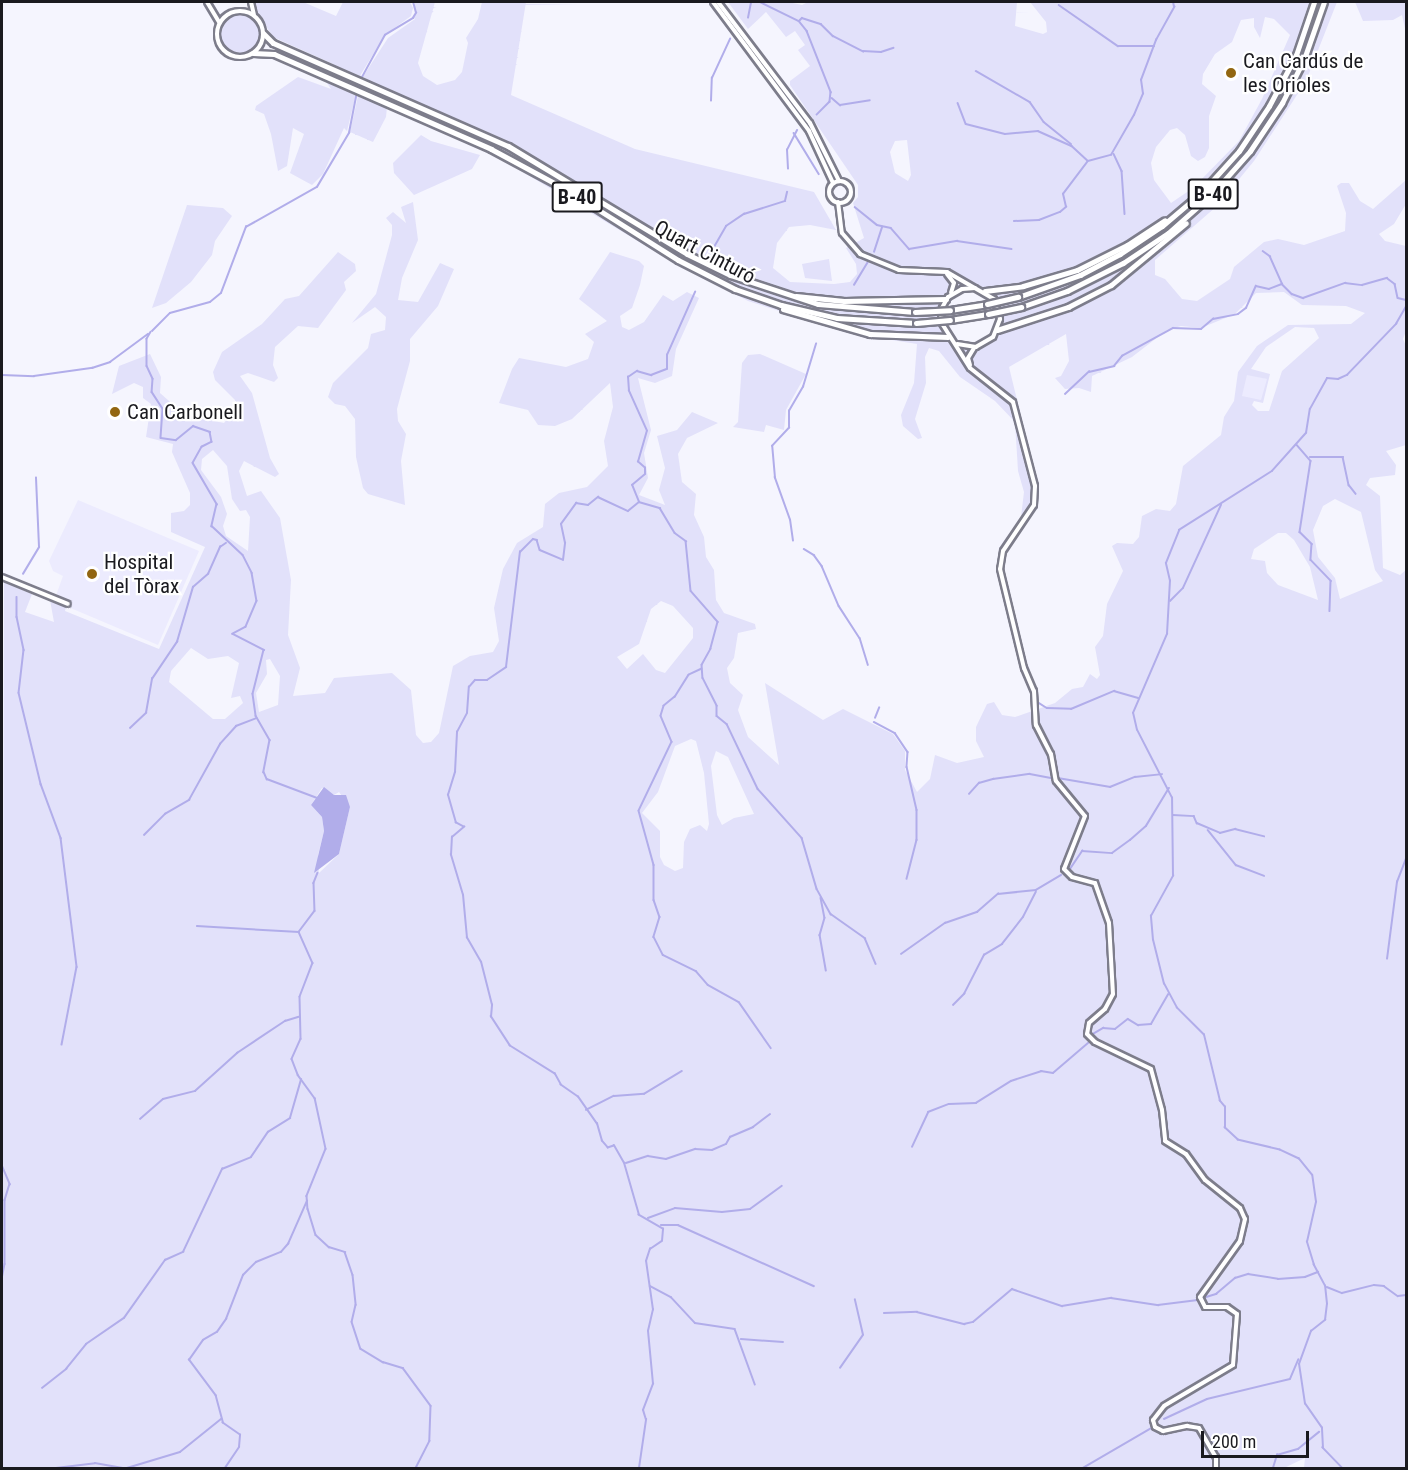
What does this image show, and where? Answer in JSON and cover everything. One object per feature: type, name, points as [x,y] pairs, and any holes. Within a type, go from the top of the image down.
[{"type":"highway","name":"Quart Cinturó","points":[[263,33],[273,43],[517,151],[687,254],[743,281],[784,295],[849,309],[915,312],[950,310],[1018,297],[1105,262],[1143,240],[1193,200],[1235,156],[1269,106],[1296,55],[1314,2]]},
{"type":"highway","name":"Quart Cinturó","points":[[253,53],[274,54],[327,76],[525,166],[678,260],[760,300],[781,307],[853,320],[916,323],[950,320],[1021,307],[1066,291],[1123,263],[1199,207],[1237,168],[1272,118],[1304,59],[1324,2]]},
{"type":"highway","points":[[985,291],[1036,283],[1094,263],[1135,241],[1193,200]]},
{"type":"highway","points":[[998,330],[1062,309],[1111,285],[1153,253],[1199,207]]},
{"type":"highway","points":[[784,295],[844,301],[949,297]]},
{"type":"highway","points":[[781,307],[870,334],[948,337]]},
{"type":"street","points":[[207,2],[219,22],[217,38],[224,51],[238,57],[253,53],[263,33],[254,15],[251,2]]},
{"type":"street","points":[[713,2],[809,131],[833,183],[829,193],[838,202],[842,233],[857,252],[899,270],[941,271],[985,291],[999,307],[998,330],[987,343],[974,347],[954,342]]},
{"type":"street","points":[[718,2],[810,123],[839,181]]},
{"type":"street","points":[[219,22],[235,11],[254,15]]},
{"type":"street","points":[[833,183],[839,181],[848,184],[850,193],[845,201],[838,202]]},
{"type":"street","points":[[941,271],[953,280],[940,318],[948,337],[975,372],[1013,402],[1035,486],[1034,505],[1003,551],[1000,569],[1021,658],[1034,691],[1036,726],[1052,756],[1056,781],[1085,816],[1064,869],[1072,877],[1095,883],[1108,918],[1113,994],[1105,1009],[1089,1023],[1087,1034],[1092,1040],[1151,1068],[1162,1110],[1165,1141],[1186,1154],[1205,1180],[1240,1208],[1245,1219],[1240,1241],[1200,1296],[1205,1307],[1230,1307],[1237,1314],[1233,1365],[1228,1371],[1164,1406],[1153,1420],[1155,1427],[1163,1431],[1187,1426],[1199,1428],[1216,1457],[1216,1468]]},
{"type":"street","points":[[949,297],[975,288]]},
{"type":"street","points":[[974,347],[968,358],[975,372]]},
{"type":"street","points":[[2,577],[68,604]]},
{"type":"shaded area","points":[[255,2],[303,2],[336,16],[343,2],[410,2],[413,8],[411,16],[385,35],[361,74],[347,131],[344,128],[323,174],[312,185],[290,173],[304,134],[293,128],[287,166],[278,171],[271,134],[264,114],[255,110],[256,106],[298,77],[331,89],[325,80],[333,64],[273,37],[257,12]]},
{"type":"shaded area","points":[[415,2],[435,2],[418,63],[423,76],[437,85],[455,80],[462,72],[468,43],[466,38],[478,19],[482,2],[526,2],[511,95],[635,149],[814,192],[836,230],[810,225],[789,227],[777,243],[773,268],[790,282],[834,284],[850,282],[857,274],[856,264],[846,248],[864,238],[853,203],[858,197],[858,185],[790,85],[790,81],[810,66],[798,50],[805,45],[795,31],[786,37],[766,12],[748,29],[728,2],[788,2],[802,5],[808,2],[1017,2],[1015,26],[1043,34],[1047,32],[1046,22],[1030,2],[1337,2],[1306,81],[1254,161],[1217,206],[1155,260],[1155,275],[1165,279],[1182,299],[1197,301],[1230,279],[1234,267],[1264,242],[1278,239],[1304,245],[1345,231],[1346,213],[1337,186],[1341,183],[1349,183],[1360,201],[1373,209],[1406,180],[1406,204],[1394,224],[1379,234],[1385,241],[1406,246],[1406,331],[1403,339],[1406,346],[1406,445],[1386,451],[1396,465],[1395,475],[1370,478],[1366,485],[1380,496],[1383,568],[1400,575],[1406,570],[1406,1468],[1304,1468],[1305,1458],[1284,1468],[2,1468],[4,582],[32,594],[25,612],[54,622],[50,600],[66,607],[65,611],[159,649],[205,547],[171,532],[171,513],[184,511],[190,505],[190,493],[172,452],[173,444],[146,437],[151,404],[143,398],[143,387],[134,383],[112,394],[119,366],[150,354],[161,377],[160,393],[185,415],[224,423],[237,407],[236,401],[215,380],[213,372],[222,352],[262,324],[285,299],[299,296],[338,252],[355,264],[356,271],[344,282],[346,290],[318,328],[298,326],[275,347],[273,365],[278,378],[274,382],[248,373],[240,376],[252,393],[270,458],[279,474],[275,477],[244,461],[239,471],[247,496],[261,491],[280,518],[291,580],[288,635],[300,668],[293,696],[325,693],[334,678],[392,673],[411,690],[416,735],[423,743],[431,742],[439,733],[453,666],[470,656],[493,652],[499,641],[494,608],[503,569],[517,543],[543,527],[545,504],[559,493],[587,487],[608,466],[604,441],[613,407],[610,383],[572,419],[555,426],[538,425],[528,410],[499,403],[512,369],[519,358],[566,367],[588,359],[594,342],[585,334],[607,321],[579,299],[610,252],[639,261],[644,266],[640,285],[632,308],[620,316],[622,327],[629,330],[644,322],[663,295],[673,301],[687,292],[699,298],[676,349],[672,376],[655,383],[638,378],[651,430],[644,453],[648,478],[639,495],[665,505],[659,490],[665,468],[657,436],[677,430],[692,412],[718,423],[687,438],[678,454],[682,482],[696,494],[694,515],[704,537],[706,557],[714,570],[716,600],[724,613],[755,624],[756,629],[738,633],[734,658],[727,668],[730,683],[743,695],[738,710],[748,737],[779,765],[765,683],[823,720],[843,709],[893,734],[905,751],[905,770],[917,792],[930,779],[935,755],[957,763],[984,757],[976,741],[976,727],[987,704],[994,702],[1002,715],[1015,717],[1055,703],[1072,689],[1083,687],[1090,674],[1097,679],[1100,675],[1095,647],[1103,636],[1107,604],[1123,571],[1112,546],[1117,543],[1133,544],[1139,537],[1142,516],[1156,509],[1170,511],[1176,504],[1183,466],[1221,435],[1224,417],[1234,401],[1238,372],[1257,346],[1288,325],[1351,324],[1365,313],[1346,306],[1302,305],[1284,292],[1256,293],[1235,314],[1201,328],[1181,326],[1167,330],[1132,357],[1092,376],[1091,392],[1079,388],[1065,389],[1055,378],[1061,376],[1069,361],[1066,334],[1009,367],[1039,490],[1036,507],[1006,552],[999,548],[1021,517],[1024,492],[1018,471],[1015,422],[995,401],[960,377],[939,351],[929,348],[925,357],[926,383],[915,419],[922,438],[918,439],[903,426],[901,415],[914,383],[917,344],[848,333],[748,301],[661,255],[503,160],[387,107],[386,117],[373,142],[350,132],[362,78],[388,38],[415,19]],"holes":[[[1265,17],[1274,19],[1290,35],[1262,99],[1239,141],[1193,188],[1171,203],[1154,180],[1151,163],[1156,147],[1170,130],[1177,128],[1185,135],[1191,156],[1198,161],[1205,157],[1209,148],[1209,116],[1216,96],[1202,84],[1203,74],[1215,54],[1232,42],[1241,20],[1254,18],[1254,27],[1260,38]],[[907,140],[911,175],[908,181],[895,173],[890,152],[895,141]],[[963,291],[978,291],[989,297],[998,316],[994,331],[978,344],[957,341],[944,325],[946,304]],[[1295,327],[1314,328],[1319,338],[1282,371],[1269,411],[1258,411],[1252,405],[1254,401],[1263,403],[1270,374],[1251,369],[1266,347]],[[1247,375],[1267,379],[1261,400],[1242,396]],[[213,450],[227,466],[232,499],[240,511],[246,510],[250,517],[248,551],[226,536],[223,526],[227,514],[221,497],[201,470],[202,459]],[[1335,499],[1361,512],[1375,570],[1383,581],[1340,599],[1335,578],[1318,557],[1313,530],[1323,506]],[[1278,533],[1286,533],[1294,540],[1310,567],[1318,600],[1278,585],[1267,573],[1265,561],[1251,559],[1254,549]],[[661,601],[673,606],[693,628],[693,638],[665,673],[656,670],[643,654],[627,669],[617,657],[639,644],[651,609]],[[191,648],[208,659],[228,656],[239,663],[231,698],[240,696],[243,703],[225,719],[213,719],[169,682],[171,671]],[[270,659],[280,676],[278,705],[259,712],[256,693],[267,674],[266,660]],[[691,739],[696,741],[704,773],[709,824],[707,831],[700,825],[690,829],[684,842],[683,868],[675,871],[664,865],[660,857],[660,831],[642,813],[658,792],[675,746]],[[716,751],[728,757],[754,814],[734,818],[722,825],[717,815],[711,766]],[[322,788],[334,795],[339,792],[350,807],[339,854],[319,873],[318,855],[324,831],[322,817],[311,805]]]},
{"type":"shaded area","points":[[1355,2],[1406,2],[1406,33],[1402,15],[1393,20],[1363,21]]},
{"type":"shaded area","points":[[240,13],[248,14],[254,19],[259,25],[259,41],[254,47],[248,52],[240,53],[232,52],[226,47],[221,41],[220,33],[221,25],[226,19],[232,14]]},
{"type":"shaded area","points":[[421,135],[431,141],[480,155],[472,169],[414,195],[394,173],[393,163]]},
{"type":"shaded area","points":[[413,202],[418,240],[402,278],[398,300],[418,302],[440,263],[454,269],[438,306],[410,339],[410,361],[397,409],[398,421],[406,434],[401,461],[405,505],[368,494],[363,488],[356,457],[355,419],[345,406],[335,404],[328,397],[333,383],[368,348],[371,334],[385,330],[386,317],[375,307],[352,323],[376,294],[392,235],[392,225],[386,218],[393,212],[406,223],[401,207]]},
{"type":"shaded area","points":[[187,205],[223,208],[232,216],[215,241],[212,255],[191,282],[166,303],[152,308]]},
{"type":"shaded area","points":[[829,259],[832,281],[805,278],[802,264]]},
{"type":"shaded area","points":[[760,354],[806,374],[786,410],[784,430],[766,425],[764,432],[733,427],[738,422],[742,363],[748,355]]},
{"type":"shaded area","points":[[1247,374],[1267,379],[1262,401],[1241,396]]},
{"type":"shaded area","points":[[78,500],[199,551],[158,645],[54,601],[63,576],[53,571],[49,561]]},
{"type":"shaded area","points":[[324,787],[334,795],[346,795],[350,807],[339,854],[314,873],[324,831],[322,817],[311,805]]},
{"type":"waterway","points":[[361,79],[385,35],[413,18],[416,13],[413,2]]},
{"type":"waterway","points":[[748,18],[751,2]]},
{"type":"waterway","points":[[760,2],[799,21],[807,31],[831,92],[830,102],[817,115]]},
{"type":"waterway","points":[[1088,161],[1111,155],[1134,115],[1143,94],[1141,80],[1156,40],[1174,7],[1173,2]]},
{"type":"waterway","points":[[1059,5],[1118,46],[1154,46]]},
{"type":"waterway","points":[[799,21],[802,18],[821,24],[833,36],[863,51],[881,52],[893,48]]},
{"type":"waterway","points":[[711,101],[712,78],[730,39]]},
{"type":"waterway","points":[[976,71],[1030,102],[1044,122],[1071,144]]},
{"type":"waterway","points":[[152,331],[170,313],[210,302],[221,293],[246,227],[317,187],[349,133],[357,92]]},
{"type":"waterway","points":[[832,98],[840,105],[870,100]]},
{"type":"waterway","points":[[958,103],[966,124],[1005,134],[1038,131],[1072,146],[1087,160]]},
{"type":"waterway","points":[[788,169],[787,150],[797,130]]},
{"type":"waterway","points":[[794,133],[819,174]]},
{"type":"waterway","points":[[1114,154],[1122,171],[1125,214]]},
{"type":"waterway","points":[[1014,221],[1039,220],[1060,212],[1066,207],[1063,194],[1087,162]]},
{"type":"waterway","points":[[714,247],[726,226],[744,214],[785,201],[787,192]]},
{"type":"waterway","points":[[855,207],[877,225],[891,228],[909,249],[957,241],[1011,249]]},
{"type":"waterway","points":[[874,252],[882,227]]},
{"type":"waterway","points":[[1263,251],[1270,256],[1282,283]]},
{"type":"waterway","points":[[854,285],[867,263]]},
{"type":"waterway","points":[[1065,394],[1089,372],[1114,366],[1122,356],[1173,328],[1201,329],[1213,319],[1238,314],[1246,308],[1256,286],[1269,289],[1282,284],[1292,294],[1303,298],[1345,283],[1362,285],[1387,278],[1395,284],[1398,298],[1406,300]]},
{"type":"waterway","points":[[639,1468],[646,1420],[643,1410],[653,1384],[648,1331],[653,1310],[646,1261],[650,1249],[662,1241],[663,1229],[639,1215],[624,1163],[614,1146],[608,1148],[602,1141],[597,1124],[578,1097],[561,1085],[555,1074],[510,1046],[491,1017],[492,1005],[481,962],[467,938],[463,895],[451,855],[452,837],[464,827],[456,823],[448,795],[455,772],[457,732],[467,713],[469,687],[475,680],[487,680],[506,667],[520,552],[533,539],[537,540],[540,550],[563,560],[565,543],[561,524],[576,503],[588,505],[598,497],[628,511],[639,502],[632,485],[645,474],[645,468],[638,462],[647,431],[629,391],[628,377],[637,371],[651,375],[667,369],[667,355],[695,292]]},
{"type":"waterway","points":[[1342,1468],[1323,1448],[1322,1428],[1305,1404],[1299,1364],[1311,1331],[1325,1320],[1327,1304],[1325,1286],[1314,1265],[1307,1242],[1316,1202],[1312,1175],[1299,1159],[1280,1150],[1238,1140],[1225,1128],[1225,1107],[1220,1101],[1204,1035],[1177,1008],[1164,984],[1153,940],[1151,916],[1173,876],[1172,798],[1137,730],[1133,713],[1167,634],[1170,581],[1166,563],[1179,530],[1272,471],[1306,433],[1310,409],[1327,378],[1338,379],[1347,375],[1396,324],[1406,307]]},
{"type":"waterway","points":[[151,332],[147,339],[147,366],[153,379],[152,392],[163,409],[161,438],[176,440],[193,426],[210,432],[212,442],[202,447],[193,463],[217,504],[212,526],[243,555],[252,573],[257,601],[246,627],[233,634],[264,650],[253,694],[256,716],[270,740],[264,772],[267,779],[320,799]]},
{"type":"waterway","points":[[2,375],[34,376],[92,368],[110,362],[148,334]]},
{"type":"waterway","points":[[793,541],[790,520],[775,478],[772,446],[789,428],[789,411],[803,387],[816,344]]},
{"type":"waterway","points":[[1297,445],[1311,461],[1300,532],[1312,544],[1311,560],[1331,581],[1330,611]]},
{"type":"waterway","points":[[1310,457],[1343,457],[1349,485],[1356,494]]},
{"type":"waterway","points":[[23,574],[39,547],[36,478]]},
{"type":"waterway","points":[[639,502],[660,508],[675,533],[686,541],[691,591],[718,622],[711,649],[702,665],[703,678],[717,706],[717,716],[727,724],[758,789],[802,838],[817,889],[831,914],[865,938],[876,964]]},
{"type":"waterway","points":[[1170,601],[1183,588],[1221,505]]},
{"type":"waterway","points":[[130,728],[146,713],[152,679],[177,642],[193,587],[208,574],[220,547],[226,543]]},
{"type":"waterway","points":[[804,549],[814,555],[822,566],[839,606],[860,638],[868,665]]},
{"type":"waterway","points":[[17,597],[17,617],[24,650],[19,693],[41,784],[61,838],[77,967],[62,1045]]},
{"type":"waterway","points":[[702,669],[689,675],[675,697],[664,706],[661,716],[672,742],[639,811],[654,865],[654,900],[660,917],[654,937],[663,955],[696,971],[708,985],[739,1002],[771,1048]]},
{"type":"waterway","points":[[1039,703],[1047,708],[1071,709],[1114,691],[1138,698]]},
{"type":"waterway","points":[[875,718],[879,708]]},
{"type":"waterway","points":[[144,835],[165,814],[189,800],[220,744],[236,726],[257,718]]},
{"type":"waterway","points":[[874,722],[895,733],[908,752],[907,767],[917,810],[917,840],[907,879]]},
{"type":"waterway","points":[[969,794],[979,783],[993,779],[1030,774],[1051,778]]},
{"type":"waterway","points":[[1058,778],[1110,787],[1135,777],[1162,774]]},
{"type":"waterway","points":[[1070,869],[1082,851],[1112,853],[1130,840],[1146,826],[1169,788]]},
{"type":"waterway","points":[[1173,815],[1194,816],[1197,823],[1220,833],[1235,829],[1264,836]]},
{"type":"waterway","points":[[1208,830],[1236,865],[1264,876]]},
{"type":"waterway","points":[[1387,959],[1397,882],[1406,859]]},
{"type":"waterway","points":[[318,873],[314,883],[315,911],[299,932],[313,963],[300,997],[301,1039],[292,1059],[298,1075],[315,1098],[326,1149],[307,1196],[308,1209],[316,1235],[329,1247],[345,1252],[353,1275],[356,1305],[352,1322],[361,1349],[383,1362],[403,1368],[431,1406],[430,1441],[416,1468]]},
{"type":"waterway","points":[[901,954],[945,923],[977,912],[998,894],[1036,890],[1061,875]]},
{"type":"waterway","points":[[953,1005],[964,994],[984,955],[1002,944],[1023,917],[1036,892]]},
{"type":"waterway","points":[[821,898],[825,918],[820,935],[826,970]]},
{"type":"waterway","points":[[197,926],[299,932]]},
{"type":"waterway","points":[[1093,1034],[1103,1028],[1115,1029],[1128,1019],[1138,1025],[1151,1024],[1168,995]]},
{"type":"waterway","points":[[140,1119],[163,1099],[195,1091],[237,1053],[285,1021],[298,1017]]},
{"type":"waterway","points":[[912,1147],[928,1112],[949,1104],[976,1103],[1011,1081],[1041,1071],[1053,1073],[1088,1043]]},
{"type":"waterway","points":[[586,1110],[614,1096],[644,1094],[682,1071]]},
{"type":"waterway","points":[[42,1388],[66,1369],[86,1344],[124,1318],[165,1260],[183,1252],[222,1169],[251,1157],[268,1132],[290,1118],[301,1080]]},
{"type":"waterway","points":[[626,1163],[648,1156],[666,1159],[695,1149],[712,1150],[726,1144],[730,1137],[753,1127],[770,1114]]},
{"type":"waterway","points":[[2,1165],[10,1184],[5,1200],[5,1264],[2,1279]]},
{"type":"waterway","points":[[648,1218],[675,1208],[722,1212],[750,1209],[782,1186]]},
{"type":"waterway","points":[[225,1468],[239,1447],[240,1435],[223,1423],[216,1396],[189,1360],[203,1340],[217,1332],[226,1319],[243,1275],[256,1262],[281,1252],[288,1244],[307,1201]]},
{"type":"waterway","points":[[661,1225],[678,1225],[814,1286]]},
{"type":"waterway","points":[[1203,1298],[1216,1294],[1235,1278],[1248,1274],[1278,1279],[1305,1277],[1318,1272]]},
{"type":"waterway","points":[[1327,1287],[1342,1293],[1374,1285],[1384,1286],[1398,1296],[1406,1295]]},
{"type":"waterway","points":[[650,1286],[671,1297],[695,1323],[735,1329],[755,1384]]},
{"type":"waterway","points":[[884,1313],[917,1312],[964,1324],[973,1322],[1012,1289],[1062,1306],[1111,1298],[1158,1305],[1198,1300]]},
{"type":"waterway","points":[[840,1368],[863,1335],[855,1300]]},
{"type":"waterway","points":[[741,1339],[783,1342]]},
{"type":"waterway","points":[[1164,1419],[1207,1399],[1290,1379],[1298,1360]]},
{"type":"waterway","points":[[127,1468],[180,1452],[221,1419]]},
{"type":"waterway","points":[[1083,1468],[1150,1429]]},
{"type":"waterway","points":[[1273,1468],[1277,1455],[1298,1449],[1319,1432]]},
{"type":"waterway","points":[[56,1468],[95,1463],[123,1468]]},
{"type":"place","name":"Can Cardús de les Orioles","points":[[1231,73]]},
{"type":"place","name":"Can Carbonell","points":[[115,412]]},
{"type":"place","name":"Hospital del Tòrax","points":[[92,574]]}]
